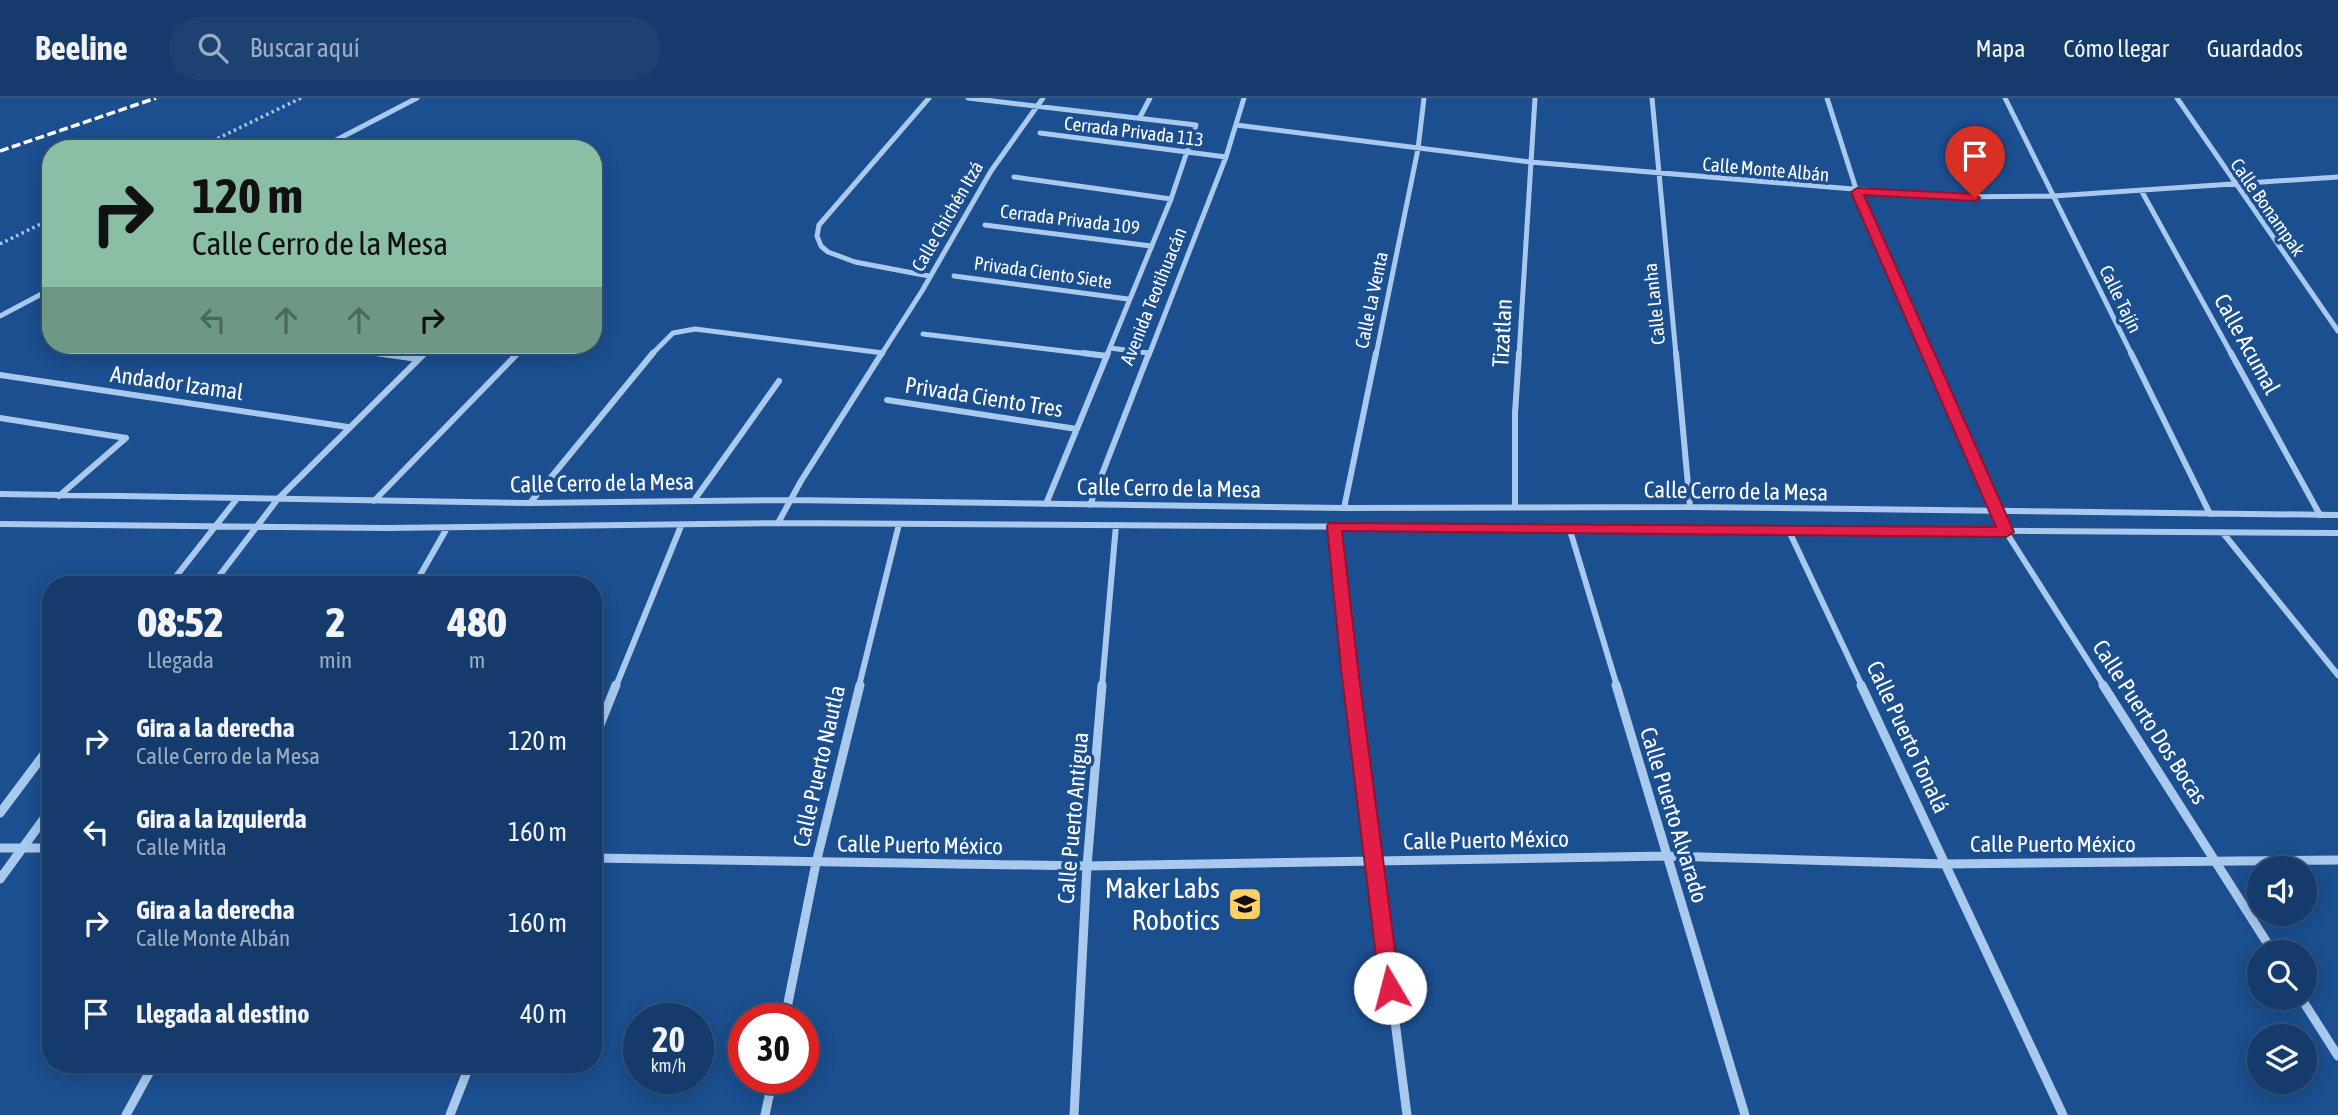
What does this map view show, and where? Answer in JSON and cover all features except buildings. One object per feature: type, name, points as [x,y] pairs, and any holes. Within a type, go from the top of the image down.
[{"type":"street","points":[[336,140],[416,98]]},
{"type":"street","points":[[929,98],[819,225],[817,236],[821,247],[841,257],[929,276]]},
{"type":"street","points":[[968,98],[1196,125],[1171,199],[1046,504]]},
{"type":"street","name":"Calle Chichén Itzá","points":[[778,523],[991,171],[1043,98]]},
{"type":"street","points":[[1140,117],[1150,98]]},
{"type":"street","name":"Avenida Teotihuacán","points":[[1090,505],[1226,157],[1244,98]]},
{"type":"street","name":"Calle La Venta","points":[[1344,508],[1418,149],[1424,98]]},
{"type":"street","name":"Tizatlan","points":[[1514,507],[1515,413],[1535,98]]},
{"type":"street","name":"Calle Lanha","points":[[1652,98],[1690,506]]},
{"type":"street","name":"Calle Puerto Dos Bocas","points":[[1827,98],[1857,192],[2006,532],[2265,940]]},
{"type":"street","name":"Calle Tajín","points":[[2005,98],[2210,514]]},
{"type":"street","name":"Calle Bonampak","points":[[2177,98],[2338,331]]},
{"type":"street","name":"Calle Monte Albán","points":[[1236,125],[1530,162],[1857,192],[1949,197],[2054,196],[2338,177]]},
{"type":"street","name":"Cerrada Privada 113","points":[[1040,133],[1226,157]]},
{"type":"street","points":[[1014,177],[1171,199]]},
{"type":"street","name":"Calle Acumal","points":[[2141,190],[2320,515]]},
{"type":"street","name":"Cerrada Privada 109","points":[[985,225],[1151,246]]},
{"type":"street","name":"Privada Ciento Siete","points":[[954,276],[1128,299]]},
{"type":"street","points":[[0,316],[42,294]]},
{"type":"street","points":[[530,503],[661,343],[673,333],[695,329],[883,353]]},
{"type":"street","points":[[923,334],[1107,356]]},
{"type":"street","points":[[1110,348],[1148,353]]},
{"type":"street","points":[[382,354],[418,359]]},
{"type":"street","points":[[219,576],[276,500],[423,354]]},
{"type":"street","points":[[374,501],[517,354]]},
{"type":"street","name":"Andador Izamal","points":[[0,374],[348,427]]},
{"type":"street","points":[[695,499],[779,381]]},
{"type":"street","name":"Privada Ciento Tres","points":[[887,400],[1077,429]]},
{"type":"street","points":[[0,418],[126,438],[59,496]]},
{"type":"street","name":"Calle Cerro de la Mesa","points":[[0,494],[530,503],[695,499],[1344,508],[1690,506],[1997,512],[2338,514]]},
{"type":"street","points":[[176,576],[236,500]]},
{"type":"street","name":"Calle Cerro de la Mesa","points":[[0,524],[447,527],[778,523],[2338,533]]},
{"type":"street","name":"Calle Puerto Nautla","points":[[788,1003],[816,863],[899,524]]},
{"type":"street","name":"Calle Puerto Antigua","points":[[1074,1115],[1087,866],[1116,525]]},
{"type":"street","points":[[602,720],[681,526]]},
{"type":"street","points":[[1334,526],[1373,861],[1407,1115]]},
{"type":"street","points":[[419,576],[447,527]]},
{"type":"street","name":"Calle Puerto Alvarado","points":[[1569,527],[1745,1115]]},
{"type":"street","name":"Calle Puerto Tonalá","points":[[1788,529],[2063,1115]]},
{"type":"street","points":[[2222,533],[2338,676]]},
{"type":"street","points":[[0,813],[42,757]]},
{"type":"street","points":[[0,879],[42,822]]},
{"type":"street","points":[[0,848],[42,848]]},
{"type":"street","name":"Calle Puerto México","points":[[602,858],[1087,866],[1667,856],[1946,864],[2338,860]]},
{"type":"street","points":[[2309,1010],[2338,1056]]},
{"type":"street","points":[[126,1115],[149,1073]]},
{"type":"street","points":[[450,1115],[466,1073]]},
{"type":"street","points":[[765,1115],[770,1094]]},
{"type":"path","points":[[214,140],[300,98]]},
{"type":"path","points":[[0,244],[42,223]]},
{"type":"railway","points":[[0,151],[156,98]]},
{"type":"place","name":"Maker Labs Robotics","points":[[1245,904]]},
{"type":"route","points":[[1390,988],[1350,677],[1334,526],[2006,532],[1857,192],[1975,198]]}]
